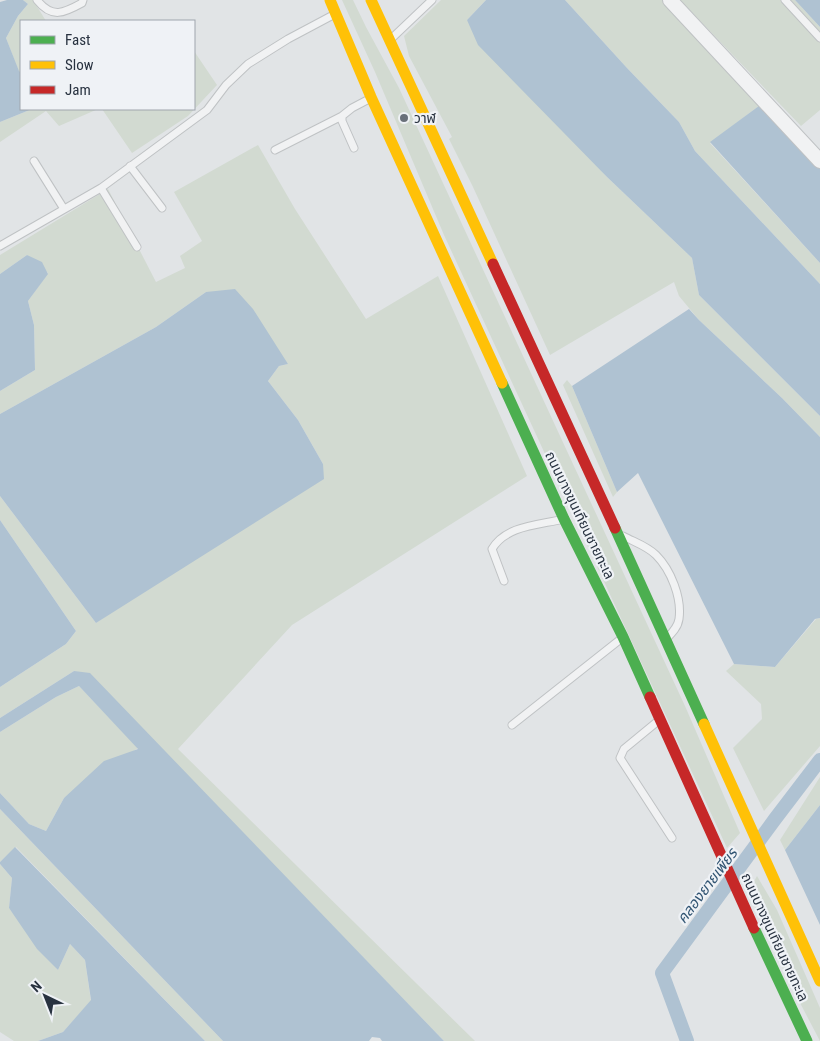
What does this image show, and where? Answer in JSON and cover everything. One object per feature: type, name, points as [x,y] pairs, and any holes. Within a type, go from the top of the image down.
[{"type":"main road","name":"ถนนบางขุนเทียนชายทะเล","points":[[330,0],[371,97],[564,518],[623,637],[744,908],[807,1041]]},
{"type":"main road","name":"ถนนบางขุนเทียนชายทะเล","points":[[371,0],[618,534],[820,981]]},
{"type":"main road","points":[[366,18],[375,36],[406,78]]},
{"type":"street","points":[[670,0],[820,161]]},
{"type":"lane","points":[[37,0],[51,12],[64,13],[82,3],[83,0]]},
{"type":"lane","points":[[389,41],[432,0]]},
{"type":"lane","points":[[785,0],[820,38]]},
{"type":"lane","points":[[0,246],[101,188],[207,110],[226,86],[248,64],[288,39],[336,14]]},
{"type":"lane","points":[[275,150],[342,116],[371,97]]},
{"type":"lane","points":[[342,116],[342,121],[354,148]]},
{"type":"lane","points":[[34,161],[64,209]]},
{"type":"lane","points":[[130,166],[162,208]]},
{"type":"lane","points":[[101,188],[137,247]]},
{"type":"lane","points":[[504,581],[492,549],[496,543],[503,536],[513,531],[564,518]]},
{"type":"lane","points":[[618,534],[646,547],[656,555],[671,578],[676,590],[679,620],[673,632],[666,639]]},
{"type":"lane","points":[[512,725],[623,637]]},
{"type":"lane","points":[[660,719],[624,749],[620,758],[672,838]]},
{"type":"shaded area","points":[[23,0],[33,0],[45,20],[20,20],[20,72],[6,38],[18,16],[28,4]]},
{"type":"shaded area","points":[[342,0],[353,0],[399,88],[685,706],[740,833],[727,848],[444,235],[375,72]]},
{"type":"shaded area","points":[[441,0],[486,0],[467,20],[607,177],[692,258],[699,295],[820,416],[820,437],[782,398],[699,320],[679,296],[674,282],[550,355],[449,139],[452,137],[409,56],[404,36]]},
{"type":"shaded area","points":[[565,0],[664,0],[763,103],[710,143],[820,263],[820,284],[695,151],[679,122]]},
{"type":"shaded area","points":[[680,0],[795,0],[820,27],[820,110],[801,126]]},
{"type":"shaded area","points":[[195,52],[217,85],[195,109]]},
{"type":"shaded area","points":[[30,110],[96,110],[59,126],[46,111],[0,142],[0,122]]},
{"type":"shaded area","points":[[103,110],[194,110],[188,116],[132,153]]},
{"type":"shaded area","points":[[258,145],[295,209],[366,319],[438,276],[527,476],[292,625],[178,749],[475,1041],[444,1041],[241,831],[74,671],[0,718],[0,687],[66,644],[76,631],[0,520],[0,496],[96,623],[323,464],[298,420],[268,381],[279,366],[288,364],[206,292],[156,327],[0,414],[0,391],[35,370],[34,325],[28,301],[48,273],[27,255],[0,274],[0,255],[108,189],[156,282],[185,268],[180,256],[202,241],[174,192]]},
{"type":"shaded area","points":[[567,380],[572,386],[617,492],[613,497],[563,385]]},
{"type":"shaded area","points":[[820,618],[820,746],[764,811],[733,748],[762,719],[761,704],[726,671],[734,664],[775,667],[816,619]]},
{"type":"shaded area","points":[[79,686],[138,748],[64,798],[46,831],[29,824],[0,793],[0,732],[56,697]]},
{"type":"shaded area","points":[[820,777],[820,805],[785,850],[780,840]]},
{"type":"shaded area","points":[[0,809],[223,1041],[205,1041],[16,847],[0,862]]},
{"type":"shaded area","points":[[0,864],[12,878],[9,908],[58,970],[70,944],[85,960],[91,1001],[63,1032],[38,1041],[14,1041],[0,1032]]},
{"type":"shaded area","points":[[757,876],[777,910],[820,1008],[820,1041],[788,980],[748,892]]},
{"type":"water","points":[[23,0],[28,4],[18,16],[6,38],[20,72],[20,110],[30,110],[0,122],[0,2]]},
{"type":"water","points":[[486,0],[565,0],[679,122],[695,151],[820,284],[820,416],[699,295],[692,258],[607,177],[478,45],[467,20]]},
{"type":"water","points":[[795,0],[820,0],[820,27]]},
{"type":"water","points":[[763,103],[820,166],[820,263],[710,142]]},
{"type":"water","points":[[27,255],[42,262],[48,274],[28,301],[34,325],[35,370],[0,391],[0,274]]},
{"type":"water","points":[[235,289],[253,309],[288,364],[279,366],[268,381],[298,420],[323,464],[324,479],[96,623],[0,496],[0,414],[156,327],[206,292]]},
{"type":"water","points":[[689,309],[820,437],[820,618],[815,619],[775,667],[734,664],[638,473],[617,492],[572,386]]},
{"type":"water","points":[[0,520],[76,631],[66,644],[0,687]]},
{"type":"water","points":[[74,671],[90,673],[444,1041],[382,1041],[380,1038],[372,1037],[369,1041],[223,1041],[0,809],[0,793],[29,824],[46,831],[64,798],[104,761],[138,749],[79,686],[56,697],[0,732],[0,718]]},
{"type":"water","points":[[820,805],[820,925],[785,850]]},
{"type":"water","points":[[15,847],[205,1041],[38,1041],[63,1032],[91,1000],[85,960],[70,944],[58,970],[37,949],[9,908],[12,878],[0,862]]},
{"type":"waterway","name":"คลองยายเพียร","points":[[687,1041],[662,973],[820,760]]},
{"type":"traffic: fast","points":[[502,383],[564,519],[623,637],[650,697]]},
{"type":"traffic: fast","points":[[615,528],[704,724]]},
{"type":"traffic: fast","points":[[754,928],[807,1041]]},
{"type":"traffic: slow","points":[[330,0],[371,97],[502,383]]},
{"type":"traffic: slow","points":[[371,0],[493,264]]},
{"type":"traffic: slow","points":[[704,724],[820,981]]},
{"type":"traffic: jam","points":[[493,264],[615,528]]},
{"type":"traffic: jam","points":[[650,697],[754,928]]},
{"type":"place","name":"วาฬ","points":[[404,118]]}]
